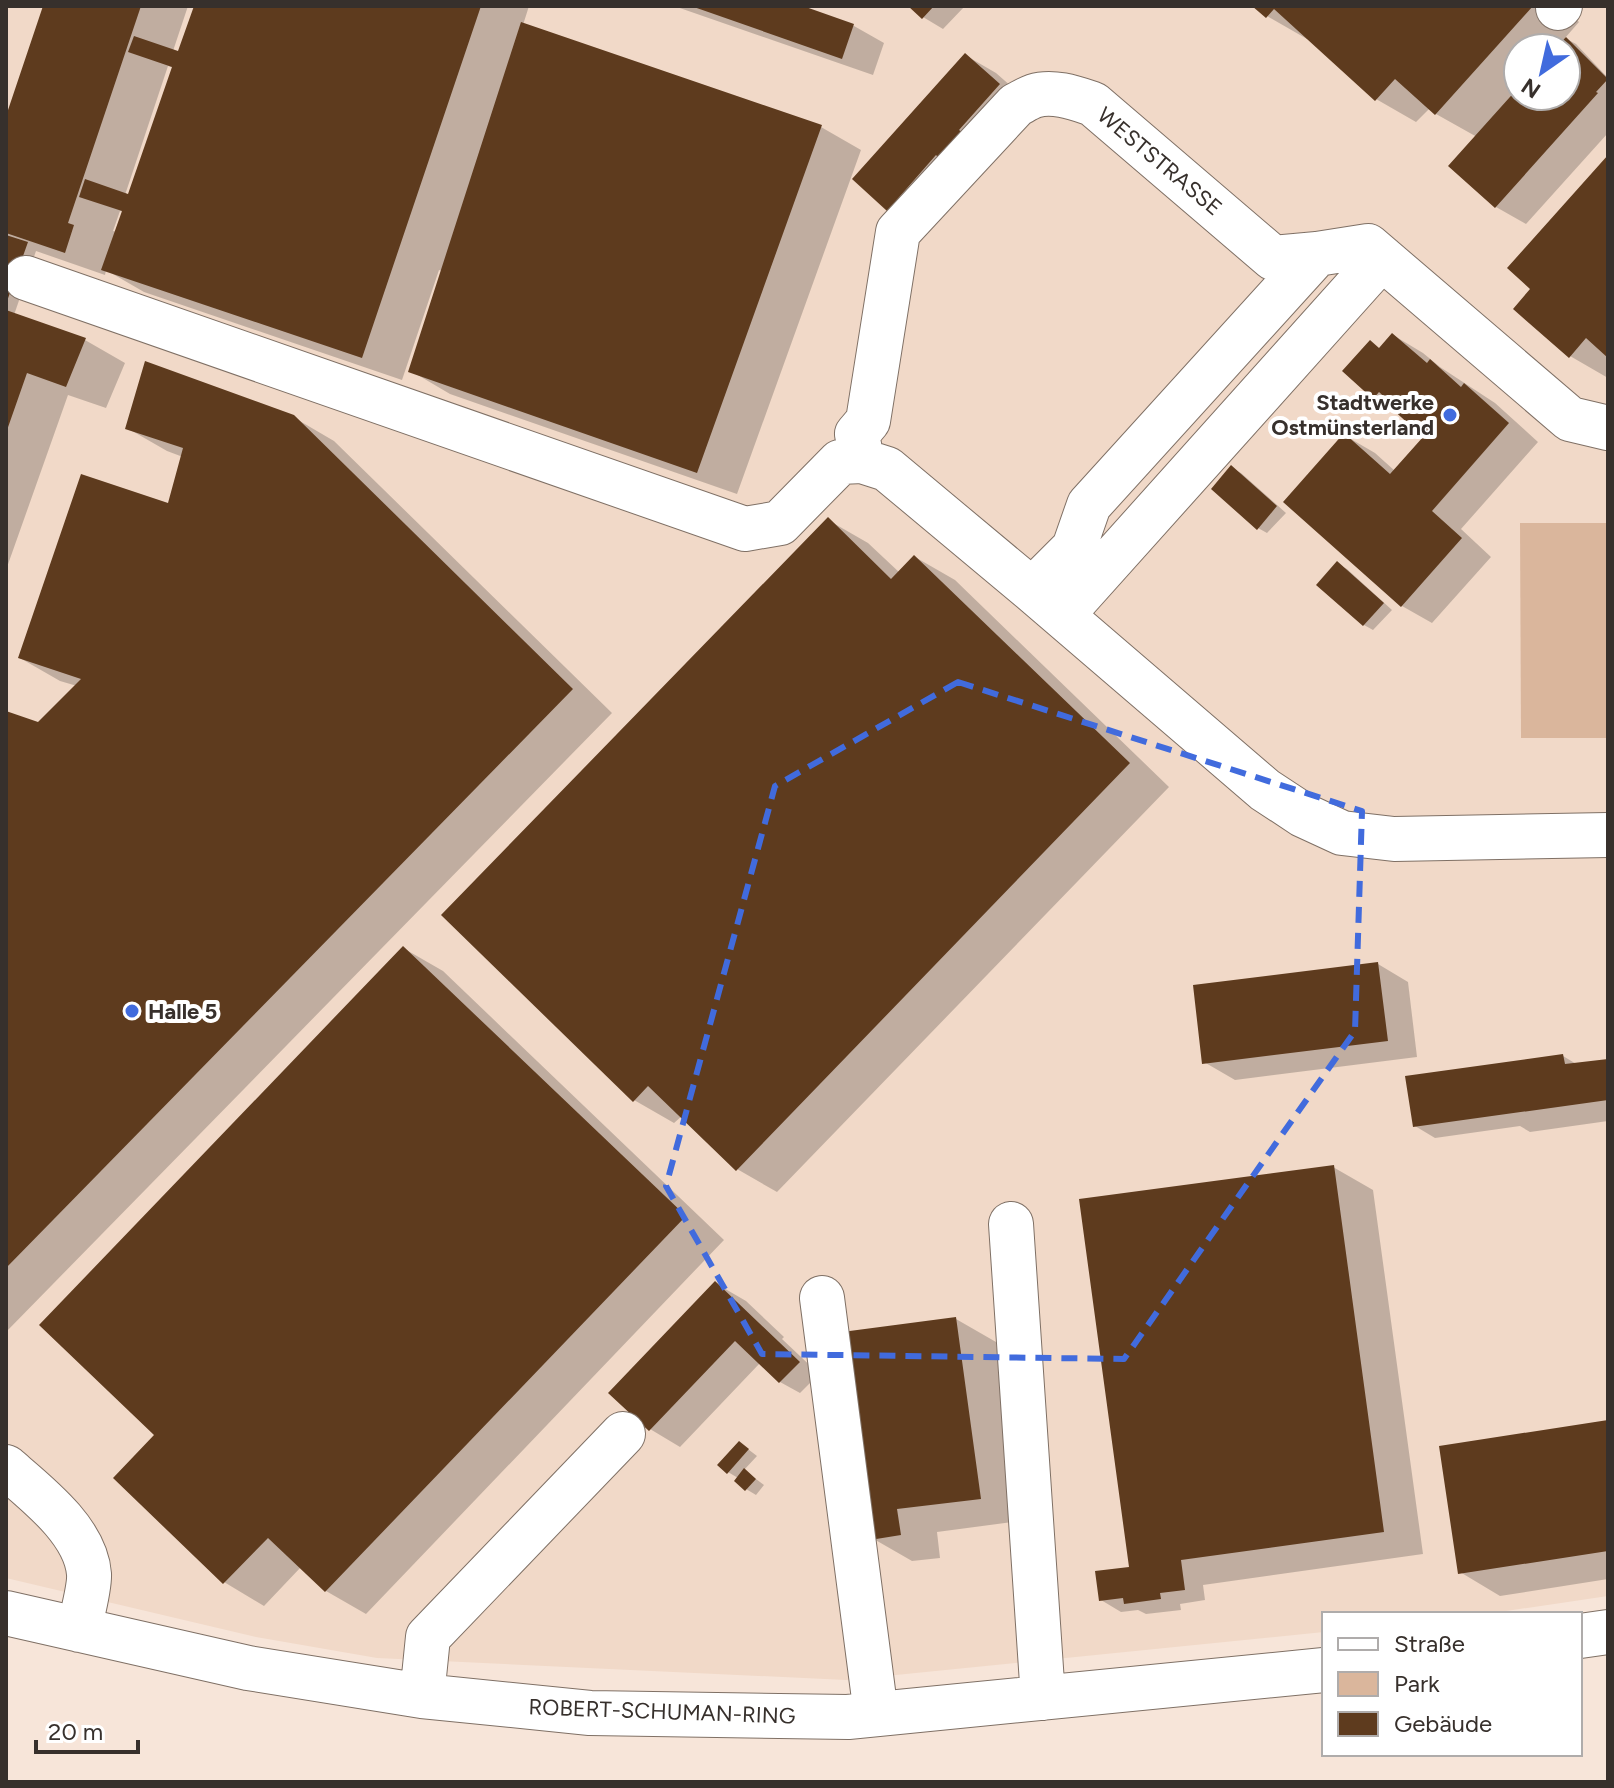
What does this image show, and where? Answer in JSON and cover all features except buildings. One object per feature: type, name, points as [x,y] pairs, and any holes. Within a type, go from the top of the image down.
[{"type":"street","name":"WESTSTRASSE","points":[[843,469],[857,434],[868,421],[898,232],[1016,105],[1036,95],[1072,97],[1093,104],[1273,258],[1368,246],[1570,419],[1608,428]]},
{"type":"street","points":[[1047,602],[1074,548],[1089,505],[1317,254]]},
{"type":"street","points":[[1047,602],[1382,258]]},
{"type":"street","points":[[26,278],[745,529],[780,523],[843,469],[887,469],[1265,790],[1303,815],[1342,833],[1394,839],[1608,835]]},
{"type":"street","points":[[1011,1224],[1043,1698]]},
{"type":"street","points":[[822,1298],[876,1714]]},
{"type":"street","points":[[422,1696],[428,1637],[623,1434]]},
{"type":"street","points":[[6,1467],[42,1498],[80,1541],[90,1575],[79,1630]]},
{"type":"street","name":"ROBERT-SCHUMAN-RING","points":[[6,1613],[248,1668],[422,1696],[590,1713],[848,1717],[1322,1670]]},
{"type":"street","points":[[1582,1636],[1608,1632]]},
{"type":"highlighted area","points":[[958,682],[1362,811],[1355,1031],[1124,1359],[762,1354],[666,1186],[775,786]]},
{"type":"shaded area","points":[[6,6],[1608,6],[1608,1596],[1500,1612],[1322,1612],[1322,1632],[846,1680],[377,1658],[256,1637],[6,1578]]},
{"type":"green space","points":[[1520,523],[1608,523],[1608,738],[1521,738]]},
{"type":"place","name":"Stadtwerke Ostmünsterland","points":[[1450,415]]},
{"type":"place","name":"Halle 5","points":[[132,1011]]}]
